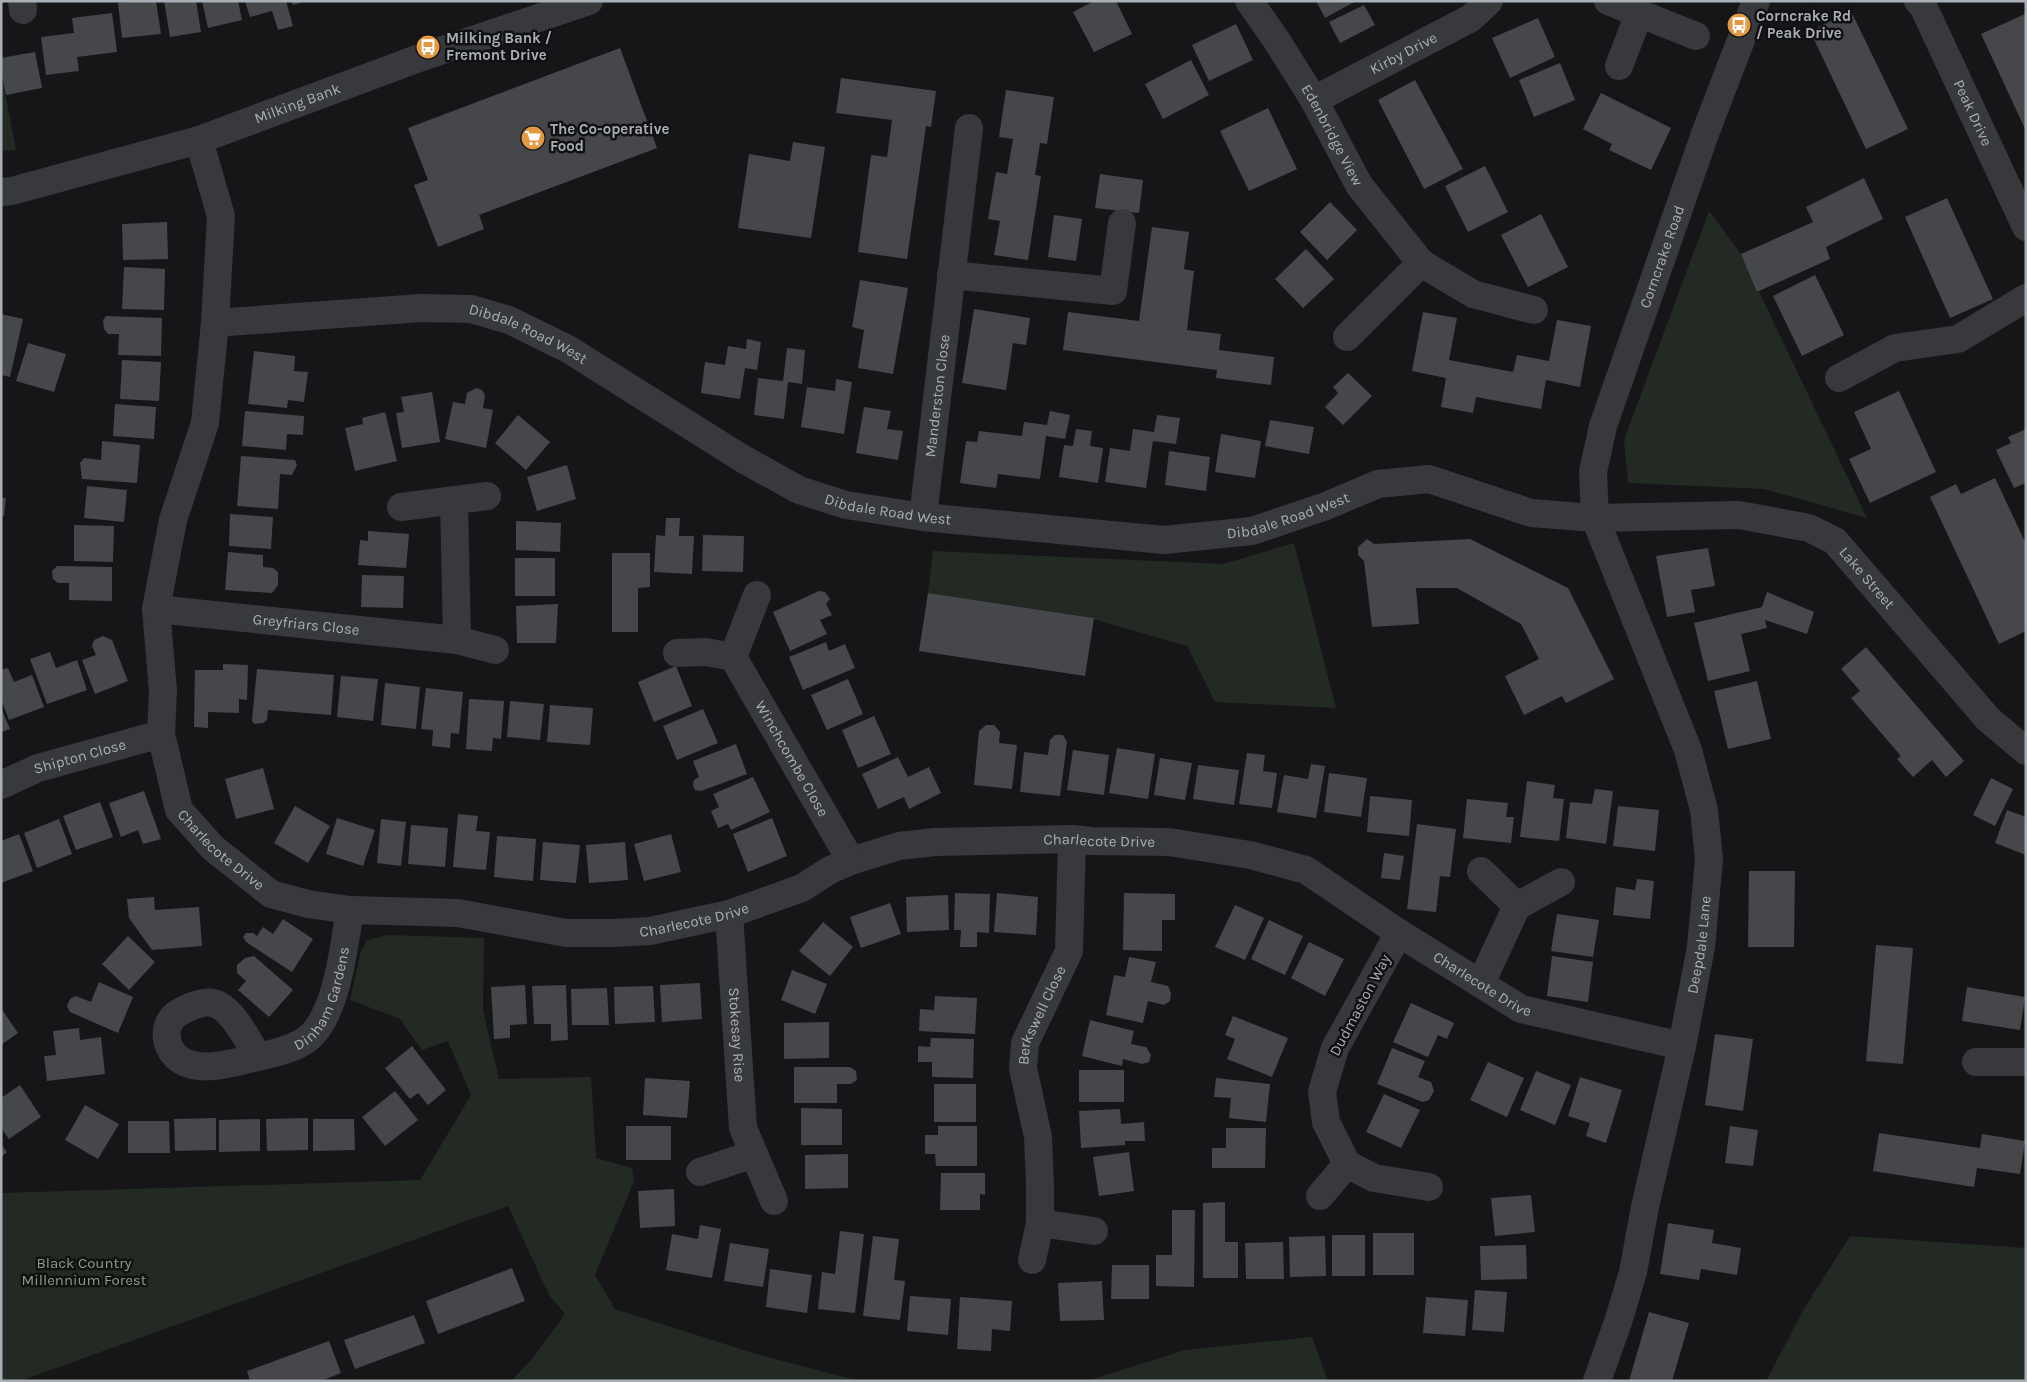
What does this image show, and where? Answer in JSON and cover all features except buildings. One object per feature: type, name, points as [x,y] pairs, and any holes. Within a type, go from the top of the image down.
[{"type":"street","name":"Milking Bank","points":[[1,192],[12,191],[199,140],[422,56],[589,1]]},
{"type":"street","name":"Edenbridge View","points":[[1249,1],[1314,100],[1359,185],[1421,263],[1472,294],[1534,310]]},
{"type":"street","name":"Kirby Drive","points":[[1314,100],[1471,18],[1490,1]]},
{"type":"street","points":[[1608,1],[1696,36]]},
{"type":"street","name":"Corncrake Road","points":[[1594,518],[1593,472],[1603,426],[1706,131],[1756,1]]},
{"type":"street","name":"Peak Drive","points":[[1918,1],[1923,6],[2026,227]]},
{"type":"street","points":[[1618,66],[1640,14]]},
{"type":"street","name":"Manderston Close","points":[[923,517],[969,128]]},
{"type":"street","name":"Charlecote Drive","points":[[199,140],[221,216],[215,322],[205,423],[173,520],[156,609],[163,691],[161,734],[178,810],[213,848],[271,894],[308,904],[350,910],[458,913],[566,933],[613,934],[650,931],[729,914],[802,888],[830,870],[851,861],[899,846],[935,842],[1072,839],[1169,842],[1250,855],[1306,870],[1399,933],[1521,1009],[1682,1046]]},
{"type":"street","points":[[951,274],[1113,291],[1122,223]]},
{"type":"street","points":[[1347,337],[1421,263]]},
{"type":"street","points":[[1839,378],[1895,348],[1958,338],[2026,298]]},
{"type":"street","name":"Dibdale Road West","points":[[215,322],[421,308],[470,309],[509,320],[568,349],[743,459],[799,490],[846,505],[923,517],[1164,540],[1252,530],[1326,506],[1378,484],[1429,479],[1531,513],[1594,518]]},
{"type":"street","points":[[401,507],[486,496]]},
{"type":"street","points":[[454,500],[457,640]]},
{"type":"street","name":"Lake Street","points":[[1594,518],[1739,514],[1809,528],[1835,541],[1988,719],[2026,751]]},
{"type":"street","name":"Deepdale Lane","points":[[1594,518],[1688,750],[1704,810],[1709,859],[1701,947],[1682,1046],[1645,1206],[1633,1272],[1597,1381]]},
{"type":"street","points":[[677,653],[706,652],[733,656],[757,595]]},
{"type":"street","name":"Greyfriars Close","points":[[156,609],[457,640],[495,650]]},
{"type":"street","name":"Winchcombe Close","points":[[733,656],[851,861]]},
{"type":"street","name":"Shipton Close","points":[[1,785],[38,768],[161,734]]},
{"type":"street","name":"Berkswell Close","points":[[1032,1260],[1040,1223],[1038,1137],[1023,1068],[1025,1043],[1069,951],[1072,839]]},
{"type":"street","points":[[1481,871],[1517,906]]},
{"type":"street","points":[[1481,984],[1517,906],[1561,882]]},
{"type":"street","name":"Dinham Gardens","points":[[258,1057],[306,1040],[319,1026],[337,985],[350,910]]},
{"type":"street","name":"Stokesay Rise","points":[[729,914],[743,1128],[774,1201]]},
{"type":"street","name":"Dudmaston Way","points":[[1347,1164],[1326,1122],[1322,1092],[1335,1048],[1399,933]]},
{"type":"street","points":[[1976,1062],[2026,1062]]},
{"type":"street","points":[[700,1172],[754,1154]]},
{"type":"street","points":[[1320,1196],[1347,1164],[1374,1178],[1429,1187]]},
{"type":"street","points":[[1040,1223],[1094,1231]]},
{"type":"green space","points":[[1,71],[16,150],[1,151]]},
{"type":"green space","points":[[1709,211],[1741,254],[1867,518],[1764,489],[1628,483],[1624,440]]},
{"type":"green space","points":[[1294,543],[1336,708],[1215,702],[1187,646],[1083,616],[928,593],[933,551],[1223,564]]},
{"type":"green space","name":"Black Country Millennium Forest","points":[[388,935],[484,938],[483,1010],[499,1079],[591,1077],[596,1158],[632,1168],[634,1181],[595,1275],[615,1309],[756,1354],[859,1381],[511,1381],[533,1358],[565,1314],[549,1295],[508,1206],[20,1381],[1,1381],[1,1193],[420,1180],[471,1095],[448,1041],[422,1050],[400,1019],[350,1000],[361,951],[367,940]]},
{"type":"green space","points":[[1850,1236],[2026,1248],[2026,1381],[1766,1381],[1805,1307]]},
{"type":"green space","points":[[1312,1337],[1328,1381],[1087,1381],[1185,1350]]},
{"type":"place","name":"Corncrake Rd / Peak Drive","points":[[1739,25]]},
{"type":"place","name":"Milking Bank / Fremont Drive","points":[[428,47]]},
{"type":"place","name":"The Co-operative Food","points":[[533,138]]}]
